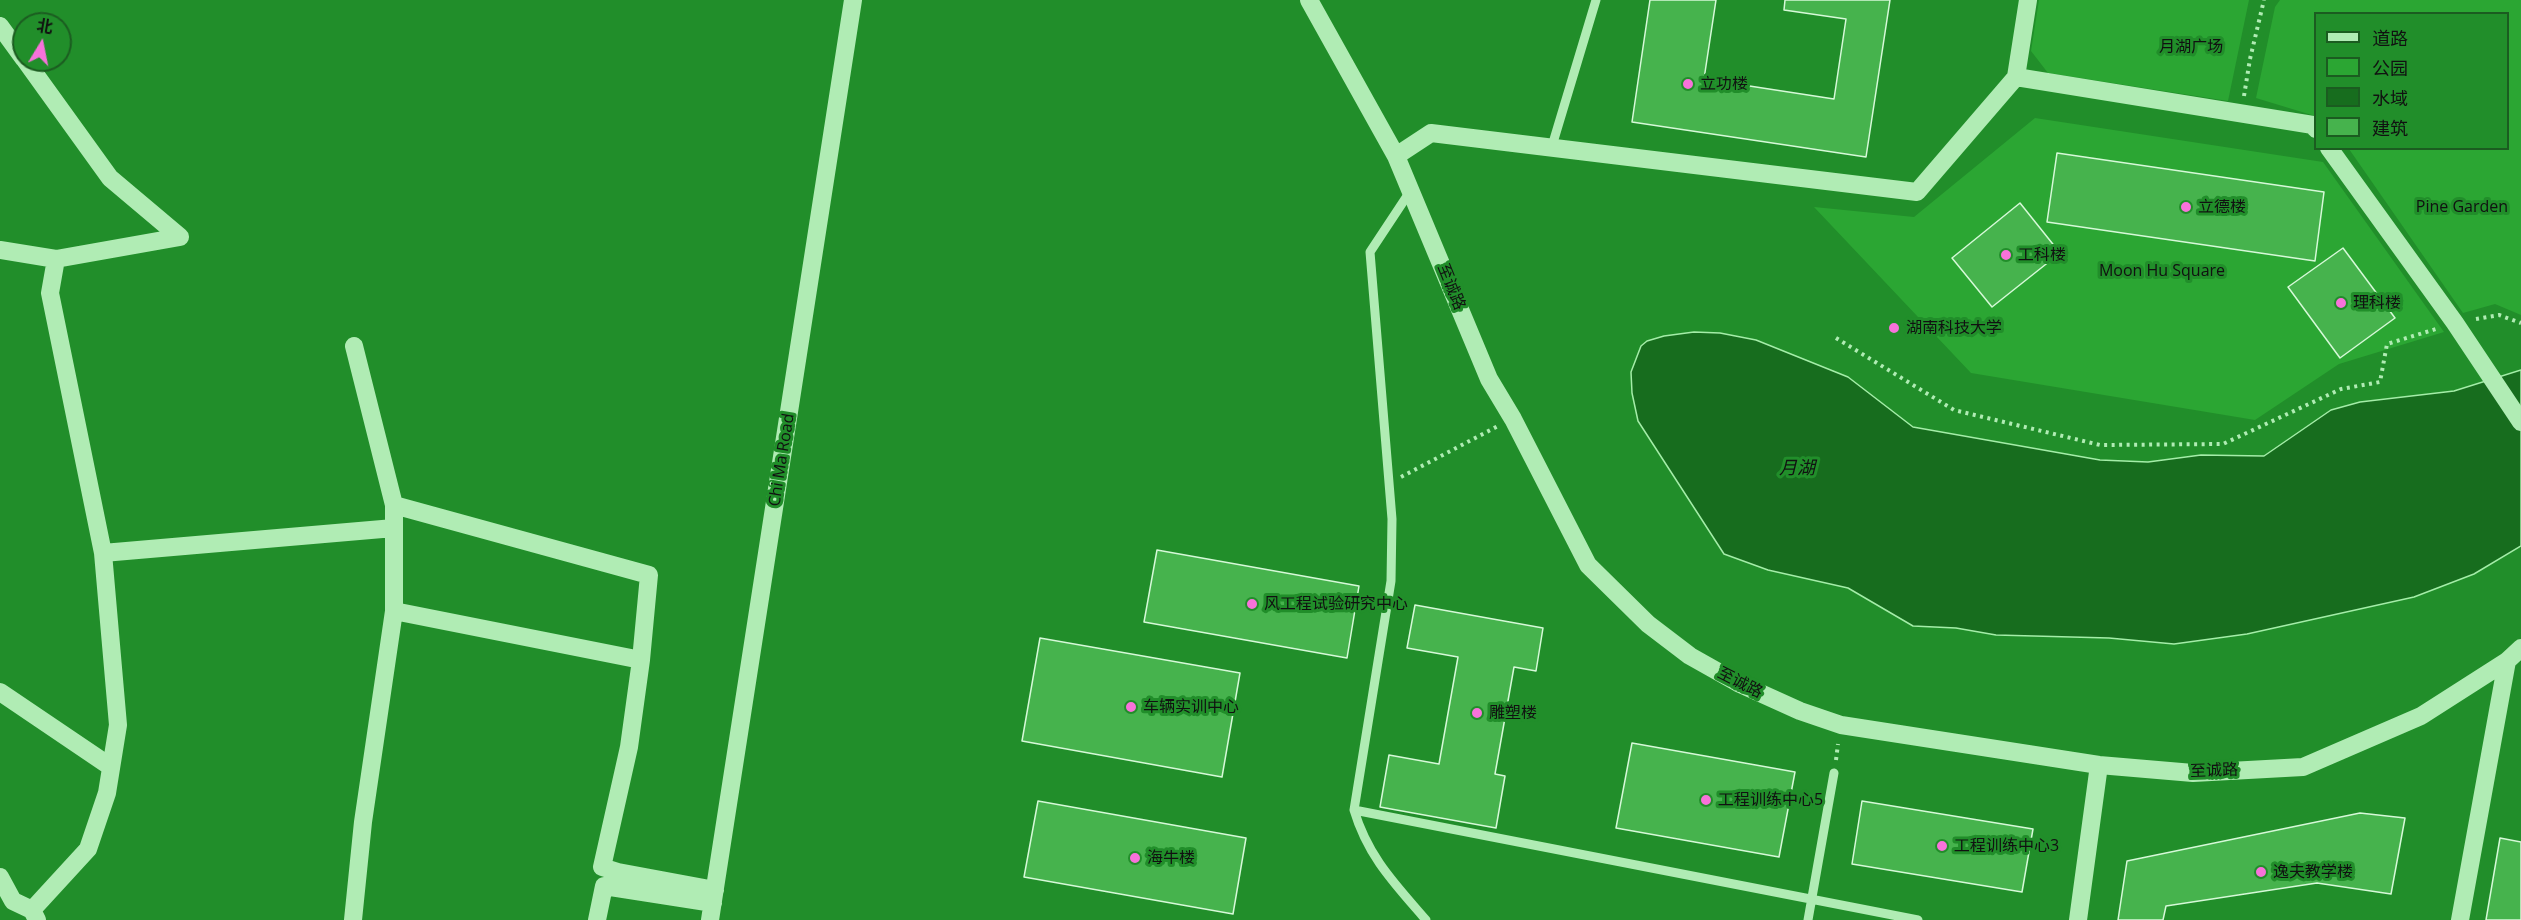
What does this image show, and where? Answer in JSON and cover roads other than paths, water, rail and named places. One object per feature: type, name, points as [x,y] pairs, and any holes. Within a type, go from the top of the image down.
[{"type":"street","name":"Chi Ma Road","points":[[713,904],[853,0]]},
{"type":"street","name":"至诚路","points":[[1309,0],[1396,156],[1412,189],[1489,379],[1513,419],[1588,565],[1648,624],[1690,657],[1738,683],[1800,711],[1841,725],[2099,765],[2193,773],[2303,767],[2421,716],[2507,661],[2521,648]]},
{"type":"street","points":[[1396,156],[1431,133],[1917,192],[2016,77],[2028,0]]},
{"type":"street","points":[[0,26],[12,42]]},
{"type":"street","points":[[0,250],[56,259],[180,237],[110,178],[33,72]]},
{"type":"street","points":[[2016,77],[2314,126]]},
{"type":"street","points":[[2330,150],[2455,323],[2521,422]]},
{"type":"street","points":[[0,877],[13,901],[35,915],[88,849],[107,793],[118,725],[103,553],[50,292],[56,259]]},
{"type":"street","points":[[353,920],[363,822],[394,611],[394,505],[354,346]]},
{"type":"street","points":[[394,505],[648,575],[641,660],[629,747],[602,867],[713,904]]},
{"type":"street","points":[[103,553],[394,528]]},
{"type":"street","points":[[394,611],[641,660]]},
{"type":"street","points":[[2460,920],[2507,661]]},
{"type":"street","points":[[0,692],[111,767]]},
{"type":"street","points":[[2078,920],[2099,765]]},
{"type":"street","points":[[597,920],[604,886],[713,904]]},
{"type":"lane","points":[[1552,146],[1596,0]]},
{"type":"lane","points":[[1412,189],[1370,252],[1392,519],[1391,581],[1354,810],[1362,836],[1377,863],[1426,920]]},
{"type":"lane","points":[[1808,920],[1834,773]]},
{"type":"lane","points":[[1354,810],[1811,901],[1918,920]]},
{"type":"water","name":"月湖","points":[[1694,332],[1720,333],[1756,340],[1848,377],[1913,427],[2100,460],[2148,462],[2201,455],[2264,456],[2331,410],[2360,402],[2454,391],[2521,370],[2521,546],[2474,574],[2414,597],[2247,634],[2174,644],[2109,638],[1996,635],[1956,628],[1913,626],[1848,588],[1768,570],[1724,554],[1638,421],[1632,393],[1631,372],[1641,346],[1647,341],[1664,336]]},
{"type":"place","name":"立功楼","points":[[1688,84]]},
{"type":"place","name":"立德楼","points":[[2186,207]]},
{"type":"place","name":"工科楼","points":[[2006,255]]},
{"type":"place","name":"理科楼","points":[[2341,303]]},
{"type":"place","name":"湖南科技大学","points":[[1894,328]]},
{"type":"place","name":"风工程试验研究中心","points":[[1252,604]]},
{"type":"place","name":"车辆实训中心","points":[[1131,707]]},
{"type":"place","name":"雕塑楼","points":[[1477,713]]},
{"type":"place","name":"工程训练中心5","points":[[1706,800]]},
{"type":"place","name":"工程训练中心3","points":[[1942,846]]},
{"type":"place","name":"海牛楼","points":[[1135,858]]},
{"type":"place","name":"逸夫教学楼","points":[[2261,872]]},
{"type":"park label","name":"月湖广场","points":[[2191,47]]},
{"type":"park label","name":"Pine Garden","points":[[2462,207]]},
{"type":"park label","name":"Moon Hu Square","points":[[2162,271]]}]
